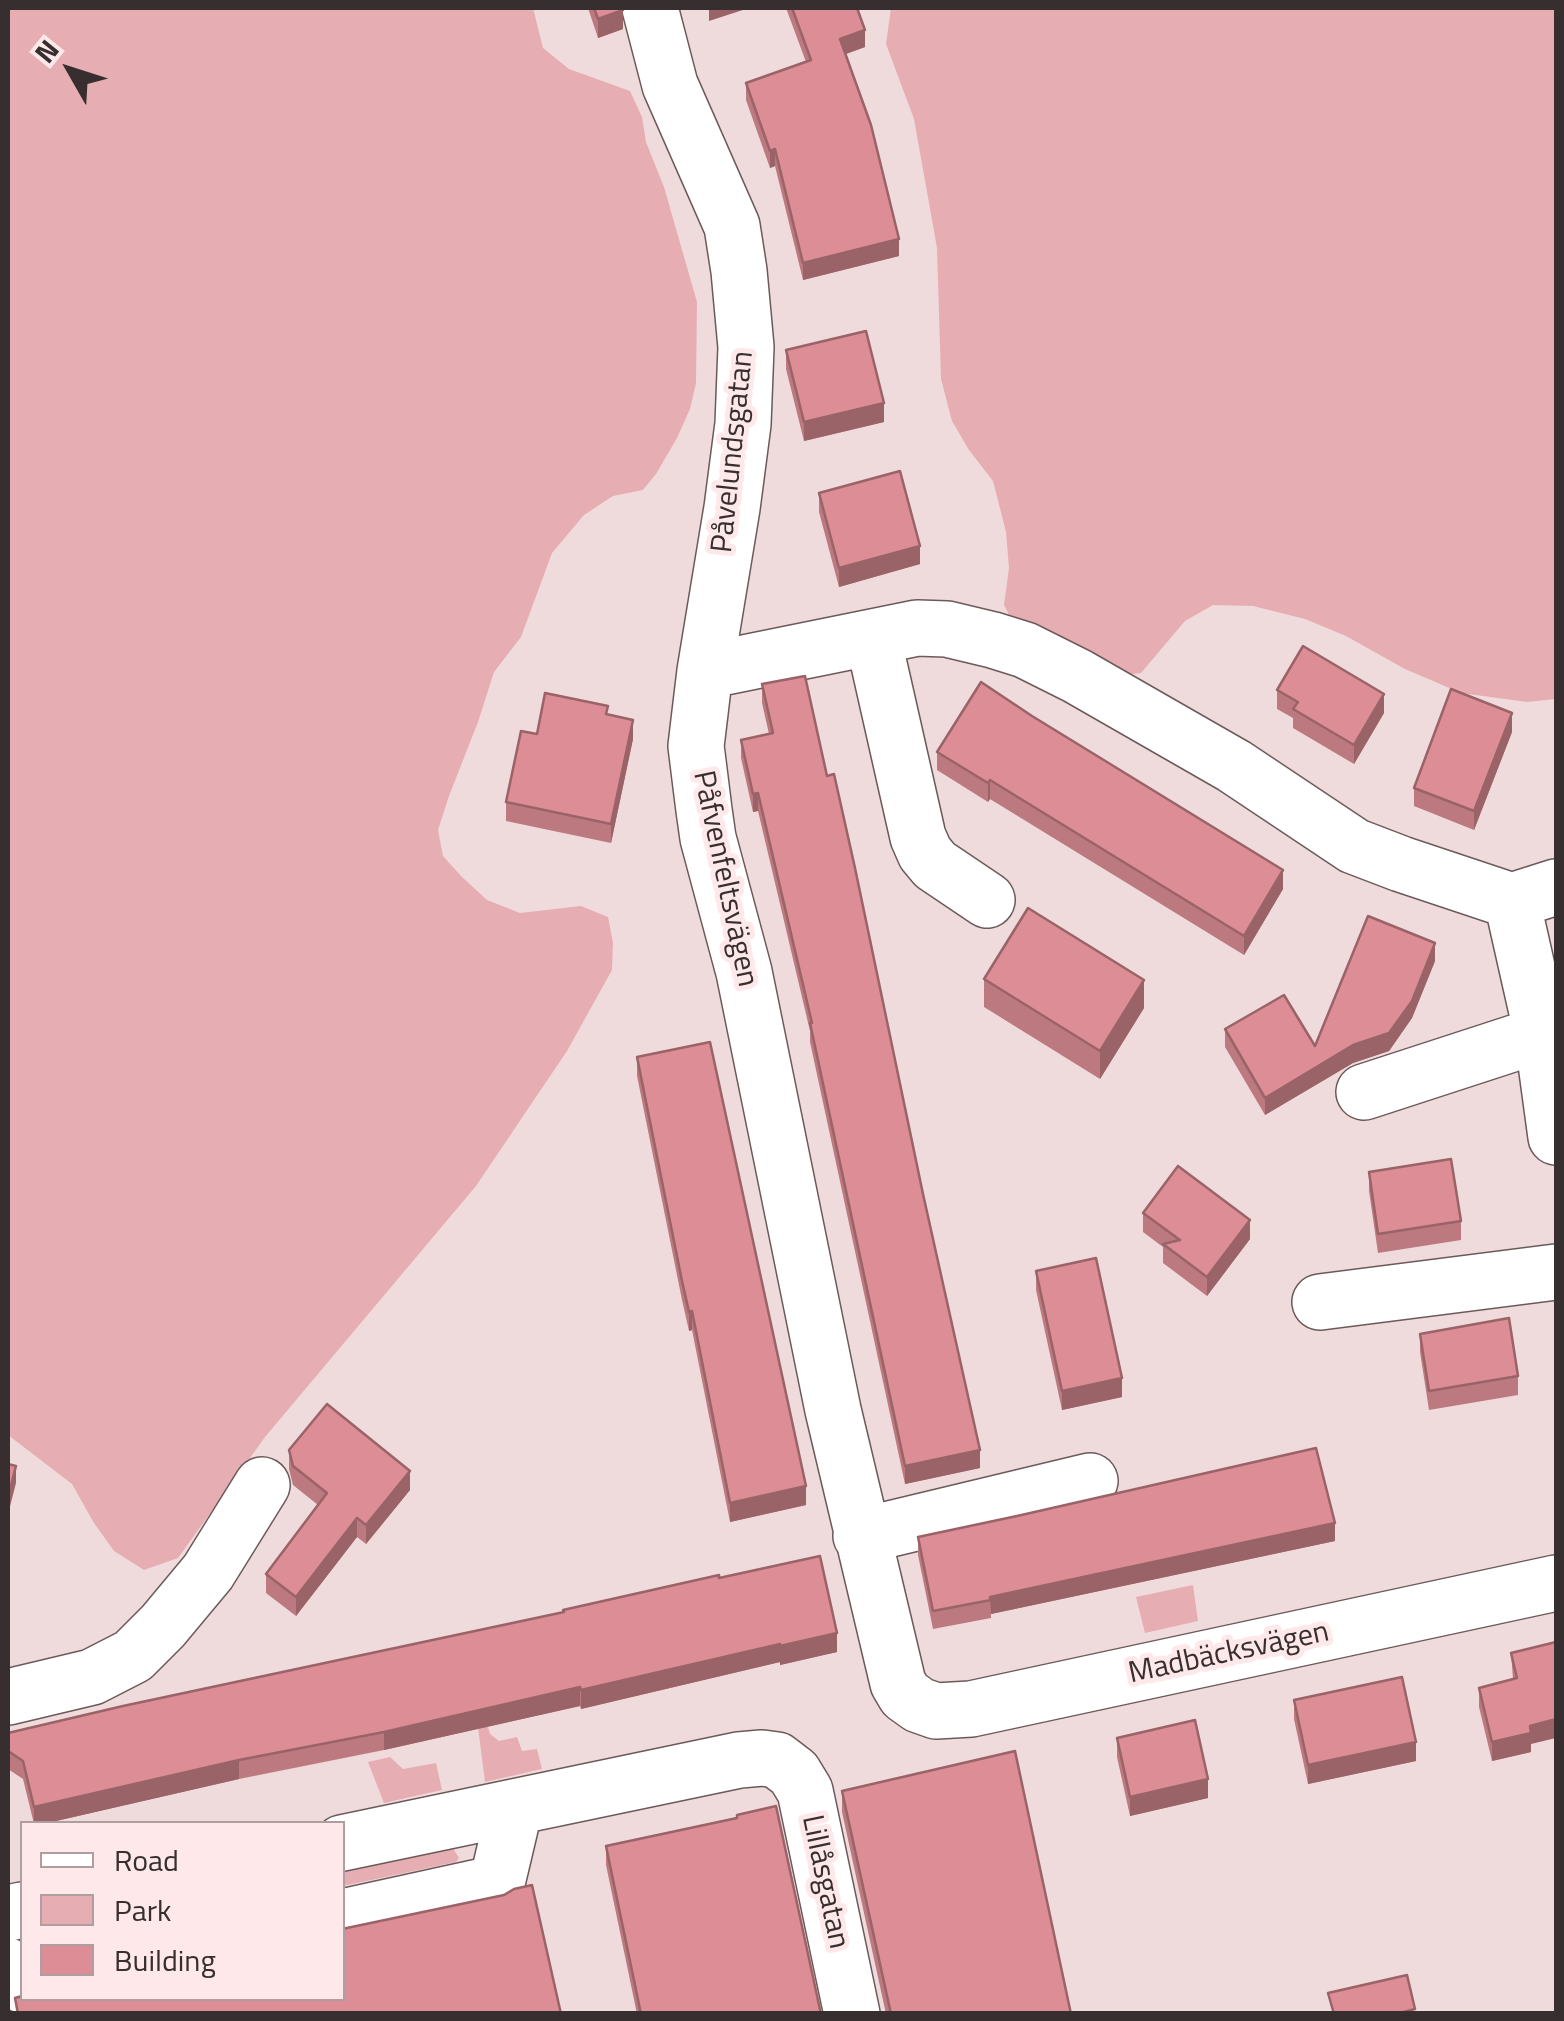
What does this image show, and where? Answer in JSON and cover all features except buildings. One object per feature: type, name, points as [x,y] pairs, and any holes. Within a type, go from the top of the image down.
[{"type":"street","name":"Påvelundsgatan","points":[[650,8],[670,85],[732,226],[746,347],[743,424],[705,671]]},
{"type":"street","points":[[705,671],[917,628],[947,629],[1025,650],[1053,662],[1234,766],[1354,846],[1401,864],[1534,894],[1542,1034],[1556,1137]]},
{"type":"street","points":[[873,638],[918,837],[935,865],[987,900]]},
{"type":"street","name":"Påfvenfeltsvägen","points":[[705,671],[696,746],[708,838],[744,972],[861,1536],[893,1668],[905,1694]]},
{"type":"street","points":[[1364,1092],[1542,1034]]},
{"type":"street","points":[[1320,1302],[1556,1272]]},
{"type":"street","points":[[861,1536],[1090,1481]]},
{"type":"street","points":[[8,1698],[92,1677],[134,1656],[208,1572],[262,1485]]},
{"type":"street","name":"Madbäcksvägen","points":[[905,1694],[936,1712],[971,1709],[1556,1583]]},
{"type":"street","name":"Lillåsgatan","points":[[514,1808],[739,1760],[777,1760],[794,1773],[805,1791],[852,2014]]},
{"type":"street","points":[[345,1842],[514,1808],[497,1883],[345,1917]]},
{"type":"green space","points":[[8,8],[533,8],[543,48],[569,69],[630,91],[642,117],[646,142],[664,187],[697,302],[696,383],[677,438],[643,490],[613,496],[584,515],[552,553],[521,637],[494,672],[438,830],[443,856],[487,900],[520,913],[581,906],[608,917],[613,943],[612,970],[567,1051],[476,1186],[265,1437],[178,1558],[144,1570],[114,1551],[72,1484],[8,1435]]},
{"type":"green space","points":[[891,8],[1556,8],[1556,699],[1527,702],[1461,693],[1405,669],[1346,636],[1305,619],[1253,606],[1213,605],[1185,621],[1141,673],[1114,676],[1014,625],[1004,605],[1009,568],[1006,532],[993,481],[952,421],[941,379],[937,248],[914,119],[886,44]]},
{"type":"green space","points":[[1193,1585],[1198,1621],[1145,1633],[1136,1597]]},
{"type":"green space","points":[[478,1727],[488,1727],[499,1741],[517,1737],[522,1751],[537,1749],[542,1769],[485,1782]]},
{"type":"green space","points":[[390,1757],[403,1769],[436,1763],[442,1790],[384,1803],[368,1762]]},
{"type":"green space","points":[[453,1848],[459,1858],[456,1862],[345,1886],[345,1870]]}]
